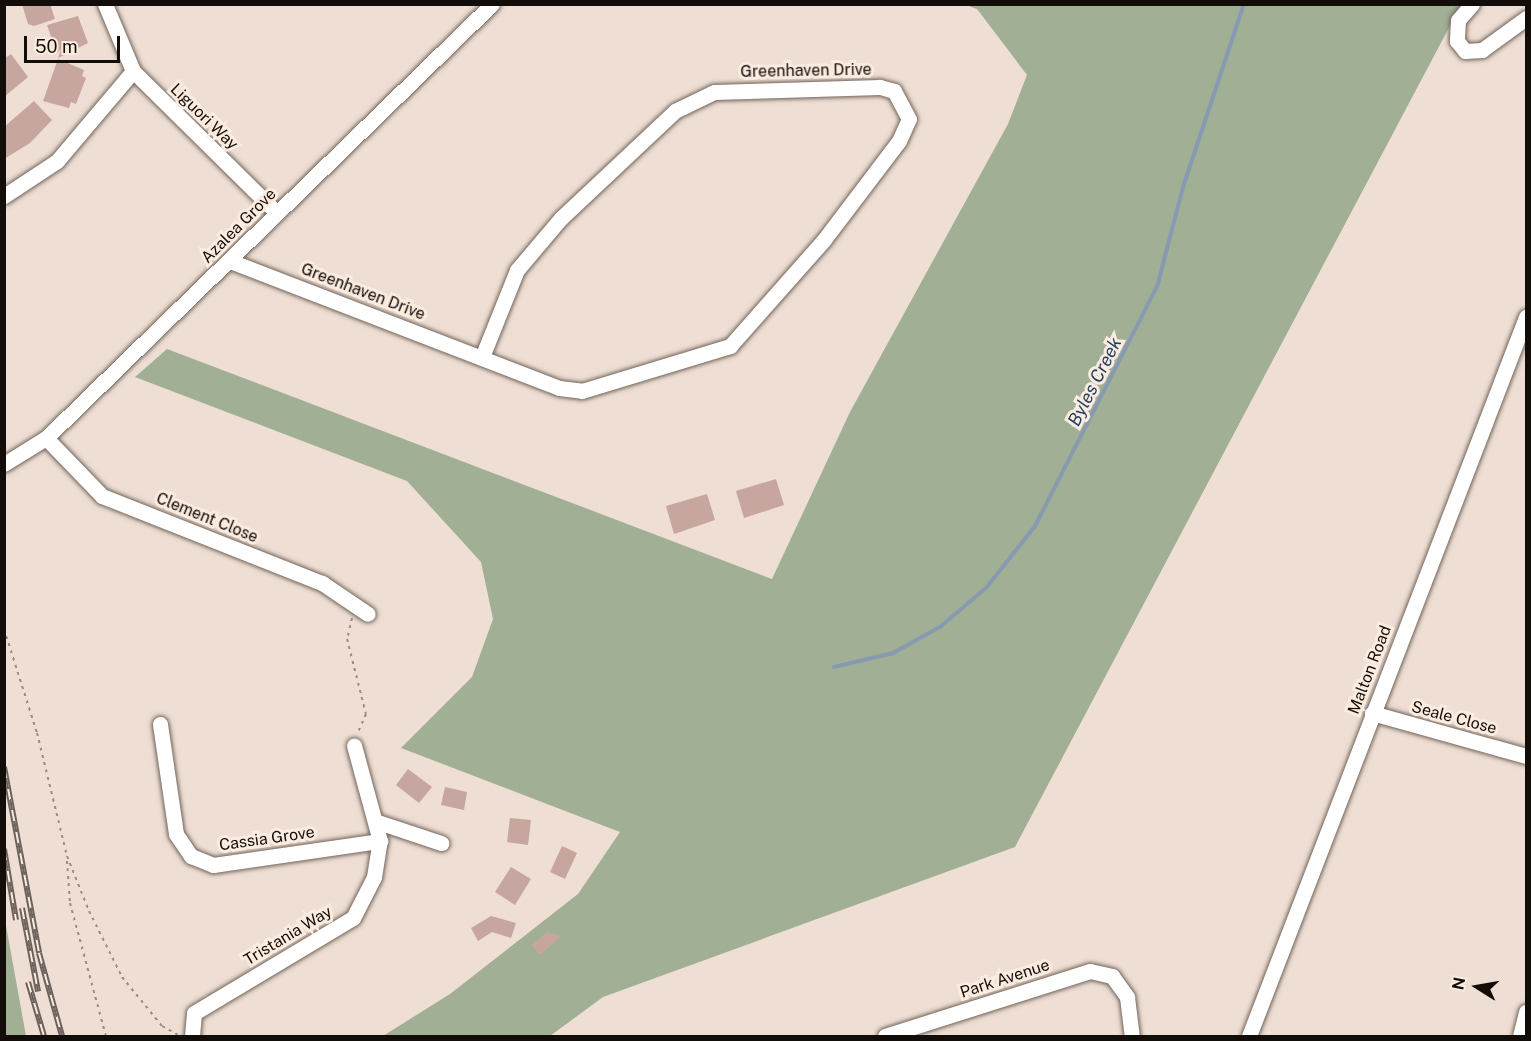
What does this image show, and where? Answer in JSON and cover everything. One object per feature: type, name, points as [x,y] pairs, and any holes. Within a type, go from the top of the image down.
[{"type":"street","name":"Liguori Way","points":[[105,4],[133,71],[277,213]]},
{"type":"street","name":"Azalea Grove","points":[[4,464],[46,438],[492,4]]},
{"type":"street","points":[[1472,4],[1458,20],[1457,41],[1465,51],[1482,50],[1527,18]]},
{"type":"street","points":[[4,196],[57,161],[133,71]]},
{"type":"street","name":"Greenhaven Drive","points":[[230,261],[560,388],[582,391],[730,346],[823,241],[899,141],[909,119],[894,91],[868,87],[714,92],[675,111],[561,218],[517,270],[482,357]]},
{"type":"street","name":"Malton Road","points":[[1249,1036],[1527,317]]},
{"type":"street","name":"Clement Close","points":[[46,438],[102,496],[322,583],[368,614]]},
{"type":"street","name":"Seale Close","points":[[1372,713],[1527,756]]},
{"type":"street","name":"Cassia Grove","points":[[160,724],[176,834],[191,856],[213,865],[380,841]]},
{"type":"street","name":"Tristania Way","points":[[187,1035],[194,1013],[353,918],[374,877],[380,841],[354,745]]},
{"type":"street","points":[[375,821],[441,843]]},
{"type":"street","name":"Park Avenue","points":[[885,1036],[1090,970],[1112,976],[1127,997],[1132,1036]]},
{"type":"street","points":[[1520,1036],[1527,1012]]},
{"type":"path","points":[[354,605],[347,639],[366,714],[354,745]]},
{"type":"path","points":[[4,629],[37,733],[67,856],[70,903],[106,1036]]},
{"type":"path","points":[[67,856],[122,977],[162,1026],[187,1035]]},
{"type":"green space","points":[[966,5],[1461,5],[1015,847],[603,997],[550,1036],[383,1036],[450,994],[578,894],[620,832],[401,748],[472,677],[493,619],[481,562],[407,481],[135,377],[167,349],[772,579],[850,412],[1008,124],[1027,75],[977,9]]},
{"type":"green space","points":[[4,920],[26,1036],[6,1036],[5,1032]]},
{"type":"building","points":[[22,4],[50,4],[55,19],[34,26],[28,24]]},
{"type":"building","points":[[78,16],[88,43],[58,58],[61,49],[57,53],[47,25]]},
{"type":"building","points":[[11,54],[28,77],[4,97],[4,59]]},
{"type":"building","points":[[58,59],[84,70],[82,76],[86,78],[76,104],[71,102],[69,108],[43,101]]},
{"type":"building","points":[[34,101],[52,120],[30,143],[4,159],[4,127]]},
{"type":"building","points":[[776,479],[784,505],[744,518],[736,491]]},
{"type":"building","points":[[707,494],[715,520],[674,534],[666,506]]},
{"type":"building","points":[[408,769],[432,787],[419,803],[396,785]]},
{"type":"building","points":[[445,787],[467,792],[464,810],[441,805]]},
{"type":"building","points":[[510,818],[531,820],[528,845],[507,842]]},
{"type":"building","points":[[562,846],[577,853],[565,879],[550,872]]},
{"type":"building","points":[[511,867],[531,879],[515,905],[495,892]]},
{"type":"building","points":[[491,916],[516,923],[511,938],[492,932],[478,941],[471,928]]},
{"type":"building","points":[[547,932],[561,936],[540,955],[532,945]]},
{"type":"waterway","name":"Byles Creek","points":[[834,667],[893,653],[940,627],[987,587],[1035,526],[1157,287],[1183,187],[1244,4]]},
{"type":"railway","points":[[4,767],[39,953],[62,1036]]},
{"type":"railway","points":[[4,849],[16,920]]},
{"type":"railway","points":[[22,908],[38,991]]},
{"type":"railway","points":[[28,982],[44,1036]]}]
